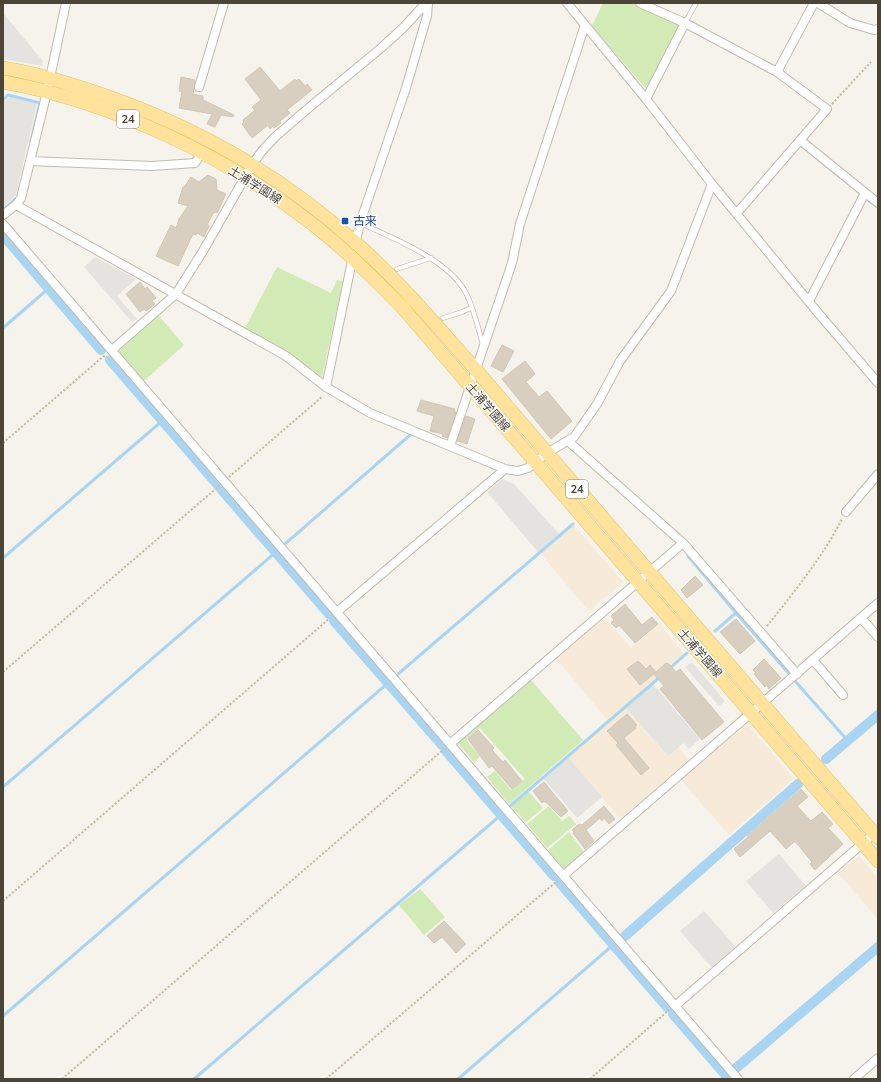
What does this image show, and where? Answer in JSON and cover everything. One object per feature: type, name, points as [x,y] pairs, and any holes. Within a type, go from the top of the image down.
[{"type":"main road","name":"土浦学園線","points":[[3,68],[50,78],[117,100],[168,120],[206,139],[277,181],[356,243],[410,295],[877,834]]},
{"type":"main road","name":"土浦学園線","points":[[3,82],[47,92],[95,107],[145,125],[202,153],[245,177],[311,222],[353,259],[402,307],[878,861]]},
{"type":"street","points":[[3,215],[21,198],[47,92],[66,3]]},
{"type":"street","points":[[199,87],[224,3]]},
{"type":"street","points":[[112,350],[176,294],[203,251],[252,165],[275,136],[381,48],[427,3]]},
{"type":"street","points":[[326,387],[360,223],[406,88],[427,16],[427,3]]},
{"type":"street","points":[[567,3],[646,99],[712,184],[878,383]]},
{"type":"street","points":[[640,3],[685,23],[777,72],[827,109],[737,213]]},
{"type":"street","points":[[777,72],[814,3]]},
{"type":"street","points":[[818,3],[850,23],[874,30],[878,29]]},
{"type":"street","points":[[646,99],[685,23]]},
{"type":"street","points":[[450,446],[512,263],[520,224],[585,25]]},
{"type":"street","points":[[800,140],[878,203]]},
{"type":"street","points":[[30,161],[152,166],[195,163],[202,153]]},
{"type":"street","points":[[16,204],[286,356],[326,387],[370,413],[505,469],[518,471],[528,468],[547,453],[574,437],[597,404],[620,361],[672,291],[712,184]]},
{"type":"street","points":[[809,301],[865,193]]},
{"type":"street","points":[[3,224],[738,1079]]},
{"type":"street","points":[[568,441],[683,543],[797,674]]},
{"type":"street","points":[[337,612],[505,469]]},
{"type":"street","points":[[846,512],[878,474]]},
{"type":"street","points":[[450,744],[683,543]]},
{"type":"street","points":[[564,875],[878,603]]},
{"type":"street","points":[[861,618],[878,637]]},
{"type":"street","points":[[813,660],[843,695]]},
{"type":"street","points":[[675,1006],[863,844],[877,834]]},
{"type":"street","points":[[854,1079],[878,1058]]},
{"type":"lane","points":[[685,23],[696,3]]},
{"type":"lane","points":[[360,223],[390,236],[430,258],[446,270],[458,282],[465,292],[476,320],[483,348]]},
{"type":"lane","points":[[397,269],[430,258]]},
{"type":"lane","points":[[443,318],[471,308]]},
{"type":"path","points":[[827,109],[871,62]]},
{"type":"path","points":[[3,443],[112,350]]},
{"type":"path","points":[[3,672],[324,395],[326,387]]},
{"type":"path","points":[[762,634],[811,569],[834,535],[846,512]]},
{"type":"path","points":[[3,901],[337,612]]},
{"type":"path","points":[[62,1079],[450,744]]},
{"type":"path","points":[[326,1079],[564,875]]},
{"type":"path","points":[[590,1079],[675,1006]]},
{"type":"shaded area","points":[[3,13],[43,61],[42,66],[3,59]]},
{"type":"shaded area","points":[[10,97],[37,104],[16,195],[3,207],[3,103]]},
{"type":"shaded area","points":[[95,257],[136,279],[117,296],[137,319],[132,322],[84,267]]},
{"type":"shaded area","points":[[502,479],[514,484],[559,534],[538,552],[487,492]]},
{"type":"shaded area","points":[[574,525],[623,582],[589,611],[540,553]]},
{"type":"shaded area","points":[[605,618],[631,648],[660,624],[685,655],[608,721],[556,658]]},
{"type":"shaded area","points":[[692,662],[725,701],[719,706],[685,667]]},
{"type":"shaded area","points":[[653,684],[700,739],[689,749],[684,743],[668,756],[626,708]]},
{"type":"shaded area","points":[[626,708],[668,756],[678,747],[689,760],[620,819],[568,757]]},
{"type":"shaded area","points":[[747,724],[794,779],[729,835],[681,780]]},
{"type":"shaded area","points":[[568,757],[602,797],[577,818],[543,778]]},
{"type":"shaded area","points":[[779,854],[806,886],[773,913],[746,881]]},
{"type":"shaded area","points":[[859,856],[878,878],[878,919],[838,873]]},
{"type":"shaded area","points":[[704,911],[736,947],[712,968],[680,931]]},
{"type":"green space","points":[[603,3],[631,3],[680,25],[649,87],[646,89],[592,26]]},
{"type":"green space","points":[[277,267],[331,293],[337,280],[343,281],[322,377],[245,328]]},
{"type":"green space","points":[[158,315],[184,345],[144,381],[119,354],[119,351]]},
{"type":"green space","points":[[530,679],[583,740],[509,804],[487,777],[495,771],[511,790],[525,779],[480,728],[466,740],[480,756],[474,762],[457,742]]},
{"type":"green space","points":[[528,791],[543,808],[526,822],[511,806]]},
{"type":"green space","points":[[549,806],[562,821],[569,816],[576,824],[547,848],[527,824]]},
{"type":"green space","points":[[569,832],[584,852],[564,869],[548,850]]},
{"type":"green space","points":[[420,889],[445,917],[424,935],[399,905]]},
{"type":"building","points":[[260,67],[280,91],[295,79],[296,81],[299,79],[305,86],[307,84],[312,90],[287,110],[290,113],[280,121],[281,123],[270,129],[268,125],[252,138],[242,124],[244,122],[243,120],[255,110],[252,107],[261,100],[245,79]]},
{"type":"building","points":[[181,77],[195,80],[193,94],[203,96],[203,100],[234,115],[233,117],[221,115],[215,127],[207,124],[212,114],[179,108],[182,92],[179,91]]},
{"type":"building","points":[[208,175],[216,179],[217,190],[226,194],[217,213],[214,212],[207,225],[209,226],[204,237],[197,233],[196,235],[193,234],[178,266],[156,256],[171,225],[176,228],[179,219],[188,206],[178,203],[183,187],[191,177],[199,182]]},
{"type":"building","points":[[140,282],[145,289],[147,287],[156,298],[152,301],[155,304],[146,311],[144,309],[140,312],[126,294]]},
{"type":"building","points":[[502,345],[514,351],[503,372],[491,366]]},
{"type":"building","points":[[525,361],[535,374],[526,382],[539,397],[547,391],[572,421],[551,439],[502,379]]},
{"type":"building","points":[[421,400],[455,409],[454,412],[456,412],[447,438],[442,436],[443,434],[430,431],[434,416],[417,411]]},
{"type":"building","points":[[466,416],[475,419],[467,444],[457,441]]},
{"type":"building","points":[[695,576],[703,585],[687,598],[681,590]]},
{"type":"building","points":[[625,604],[642,625],[652,617],[658,624],[635,643],[619,625],[616,628],[611,623],[614,620],[611,616]]},
{"type":"building","points":[[736,619],[755,641],[740,654],[720,632]]},
{"type":"building","points":[[764,659],[781,678],[769,689],[767,685],[765,687],[754,674],[756,673],[753,670]]},
{"type":"building","points":[[638,661],[646,669],[650,665],[656,672],[666,663],[669,664],[676,672],[680,669],[724,722],[702,740],[660,689],[664,686],[654,674],[640,685],[627,669]]},
{"type":"building","points":[[627,714],[637,725],[634,727],[636,728],[624,738],[649,768],[641,775],[616,745],[618,743],[607,731]]},
{"type":"building","points":[[478,730],[494,748],[492,750],[503,762],[505,760],[522,781],[512,789],[492,766],[489,768],[468,739]]},
{"type":"building","points":[[544,782],[568,811],[561,817],[544,801],[542,803],[533,791]]},
{"type":"building","points":[[801,789],[808,797],[797,806],[811,821],[822,812],[833,824],[828,828],[843,844],[815,870],[810,864],[812,862],[795,841],[786,849],[770,831],[740,857],[734,849]]},
{"type":"building","points":[[604,806],[615,819],[609,824],[604,818],[602,821],[600,818],[586,830],[594,841],[585,849],[572,830],[578,825],[582,825]]},
{"type":"building","points":[[444,921],[466,944],[456,953],[442,937],[434,943],[427,936]]},
{"type":"waterway","points":[[3,100],[8,95],[40,103],[31,141]]},
{"type":"waterway","points":[[3,210],[18,197]]},
{"type":"waterway","points":[[3,235],[101,350]]},
{"type":"waterway","points":[[3,328],[49,288]]},
{"type":"waterway","points":[[110,360],[217,484]]},
{"type":"waterway","points":[[3,558],[162,421]]},
{"type":"waterway","points":[[285,544],[410,435]]},
{"type":"waterway","points":[[221,489],[329,614]]},
{"type":"waterway","points":[[398,674],[573,524]]},
{"type":"waterway","points":[[3,787],[276,552]]},
{"type":"waterway","points":[[688,556],[791,676]]},
{"type":"waterway","points":[[715,631],[736,613]]},
{"type":"waterway","points":[[334,621],[442,745]]},
{"type":"waterway","points":[[669,669],[687,653]]},
{"type":"waterway","points":[[510,806],[660,677]]},
{"type":"waterway","points":[[795,681],[848,741]]},
{"type":"waterway","points":[[3,1016],[388,683]]},
{"type":"waterway","points":[[826,759],[878,715]]},
{"type":"waterway","points":[[446,751],[554,876]]},
{"type":"waterway","points":[[625,936],[798,784]]},
{"type":"waterway","points":[[194,1079],[502,814]]},
{"type":"waterway","points":[[560,883],[667,1007]]},
{"type":"waterway","points":[[458,1079],[613,945]]},
{"type":"waterway","points":[[735,1069],[878,947]]},
{"type":"waterway","points":[[673,1014],[729,1079]]},
{"type":"place","name":"古来","points":[[345,221]]}]
